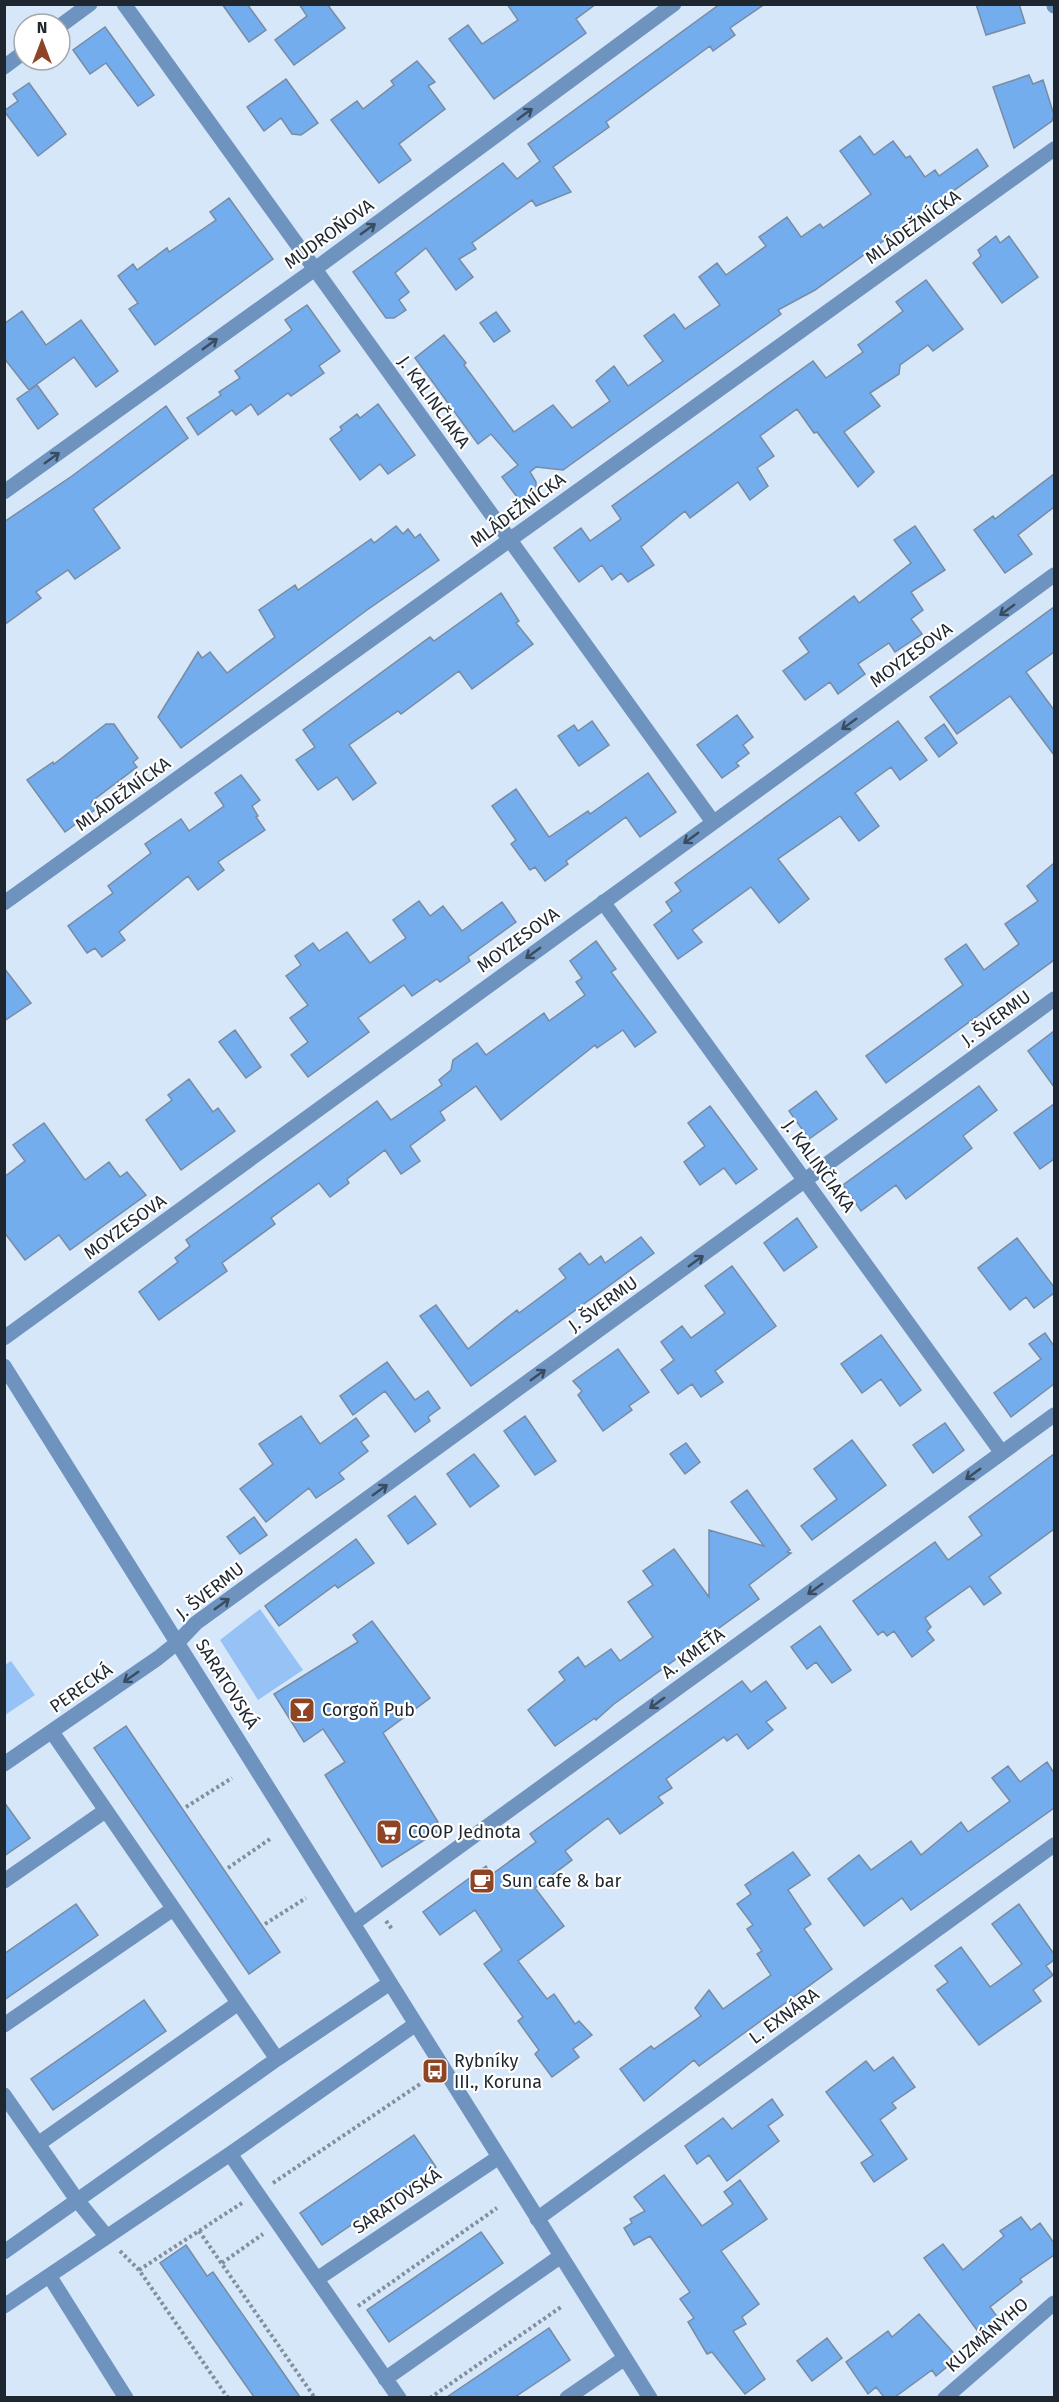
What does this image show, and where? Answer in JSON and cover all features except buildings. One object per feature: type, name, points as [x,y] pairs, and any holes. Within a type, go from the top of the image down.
[{"type":"street","points":[[72,17],[90,4]]},
{"type":"street","name":"J. KALINČIAKA","points":[[124,4],[713,822]]},
{"type":"street","name":"MUDROŇOVA","points":[[4,492],[315,269],[674,4]]},
{"type":"street","name":"MLÁDEŽNÍCKA","points":[[4,903],[1054,149]]},
{"type":"street","name":"MOYZESOVA","points":[[4,1338],[1054,575]]},
{"type":"street","name":"J. KALINČIAKA","points":[[603,902],[1002,1453]]},
{"type":"street","name":"J. ŠVERMU","points":[[178,1642],[196,1623],[1054,999]]},
{"type":"street","name":"SARATOVSKÁ","points":[[4,1366],[650,2397]]},
{"type":"street","name":"A. KMEŤA","points":[[354,1923],[1054,1415]]},
{"type":"street","name":"PERECKÁ","points":[[4,1764],[178,1642]]},
{"type":"street","points":[[52,1732],[277,2059]]},
{"type":"street","points":[[4,1881],[105,1811]]},
{"type":"street","name":"L. EXNÁRA","points":[[537,2218],[1054,1845]]},
{"type":"street","points":[[4,2025],[173,1908]]},
{"type":"street","points":[[4,2252],[277,2059],[390,1983]]},
{"type":"street","points":[[38,2144],[237,2004]]},
{"type":"street","points":[[4,2306],[231,2154],[416,2024]]},
{"type":"street","points":[[4,2095],[77,2200],[107,2237]]},
{"type":"street","points":[[231,2154],[399,2397]]},
{"type":"street","name":"SARATOVSKÁ","points":[[317,2279],[499,2157]]},
{"type":"street","points":[[385,2379],[561,2256]]},
{"type":"street","points":[[50,2277],[126,2397]]},
{"type":"street","name":"KUZMÁNYHO","points":[[945,2397],[1054,2303]]},
{"type":"street","points":[[567,2397],[625,2358]]},
{"type":"path","points":[[186,1807],[232,1778]]},
{"type":"path","points":[[228,1868],[270,1839]]},
{"type":"path","points":[[265,1924],[306,1898]]},
{"type":"path","points":[[139,2270],[420,2084]]},
{"type":"path","points":[[343,2317],[497,2208]]},
{"type":"path","points":[[222,2263],[279,2224]]},
{"type":"path","points":[[199,2231],[315,2397]]},
{"type":"path","points":[[107,2237],[139,2270],[228,2397]]},
{"type":"path","points":[[430,2397],[561,2307]]},
{"type":"shaded area","points":[[260,1609],[303,1670],[258,1700],[220,1640]]},
{"type":"shaded area","points":[[11,1661],[35,1695],[5,1715],[5,1665]]},
{"type":"place","name":"Corgoň Pub","points":[[302,1710]]},
{"type":"place","name":"COOP Jednota","points":[[389,1832]]},
{"type":"place","name":"Sun cafe & bar","points":[[482,1881]]},
{"type":"place","name":"Rybníky III., Koruna","points":[[435,2071]]}]
